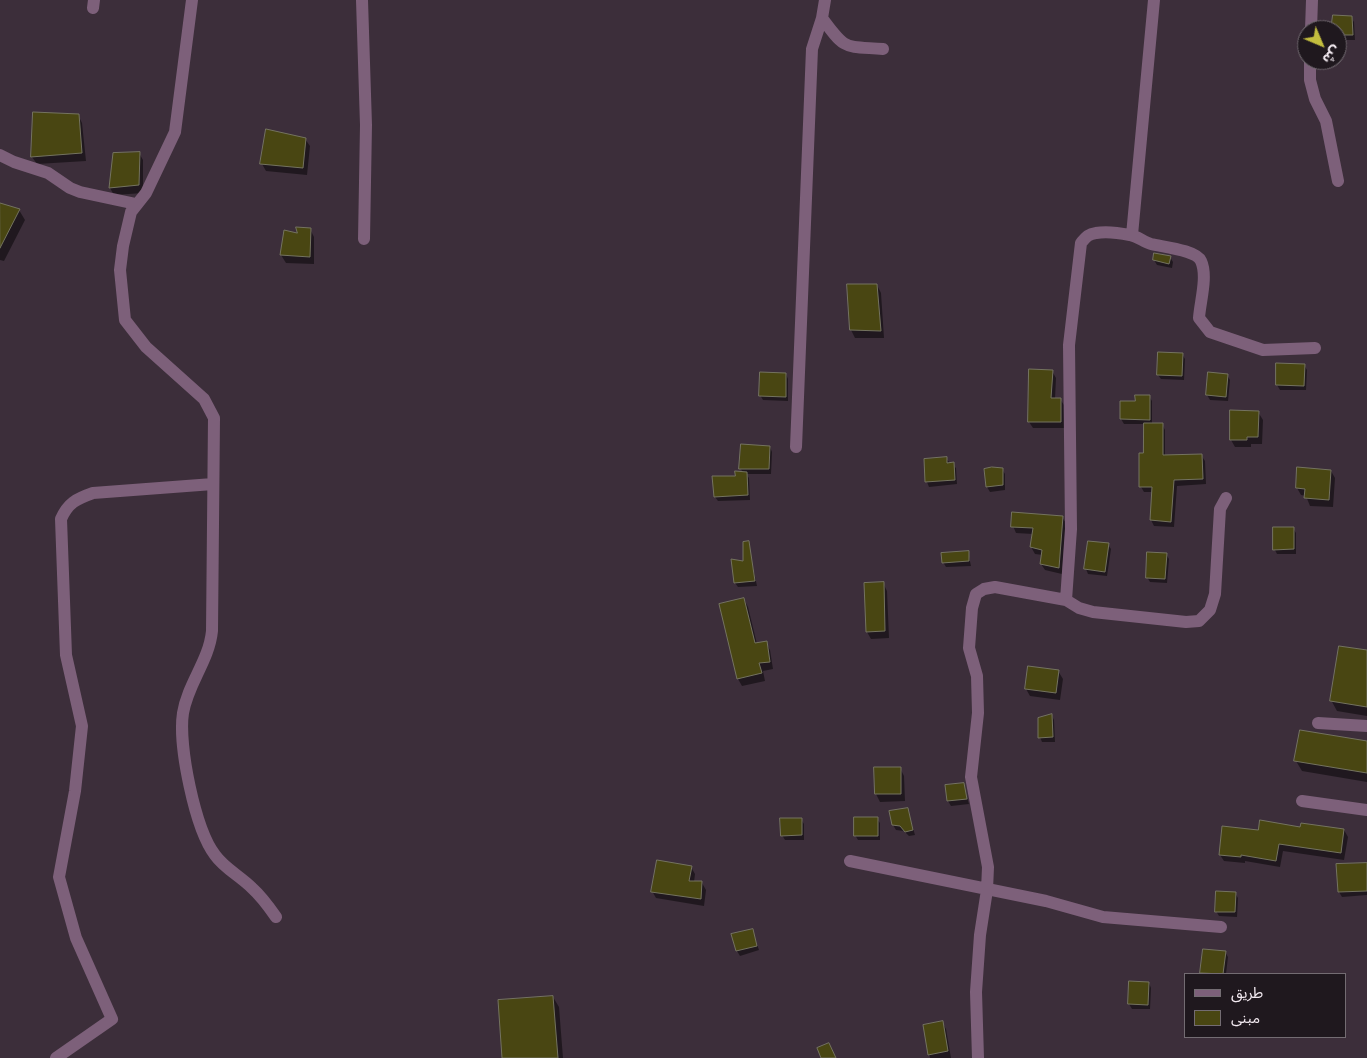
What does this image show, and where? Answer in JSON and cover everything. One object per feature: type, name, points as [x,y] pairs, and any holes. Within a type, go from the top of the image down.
[{"type":"street","points":[[192,0],[175,132],[146,193],[136,204],[127,223],[120,270],[125,320],[146,347],[204,400],[214,418],[216,439],[213,484],[211,646],[189,691],[183,712],[181,733],[184,761],[199,821],[205,838],[215,856],[252,887],[276,917]]},
{"type":"street","points":[[362,0],[366,125],[364,239]]},
{"type":"street","points":[[796,447],[812,49],[822,18],[825,0]]},
{"type":"street","points":[[1132,235],[1137,197],[1137,161],[1154,0]]},
{"type":"street","points":[[1311,20],[1312,0]]},
{"type":"street","points":[[822,18],[842,44],[850,47],[883,48]]},
{"type":"street","points":[[1310,70],[1310,80],[1315,99],[1326,121],[1338,181]]},
{"type":"street","points":[[0,155],[14,162],[48,173],[70,188],[80,192],[136,204]]},
{"type":"street","points":[[1066,600],[1071,529],[1069,345],[1081,244],[1087,236],[1097,233],[1132,235],[1144,242],[1186,251],[1197,256],[1201,261],[1203,275],[1199,318],[1210,332],[1263,350],[1315,348]]},
{"type":"street","points":[[56,1058],[112,1019],[76,938],[59,877],[75,791],[82,726],[66,655],[60,519],[66,507],[74,499],[93,493],[213,484]]},
{"type":"street","points":[[978,1058],[976,992],[980,935],[987,890],[984,837],[971,777],[978,713],[977,676],[969,648],[972,608],[976,594],[984,589],[995,587],[1066,600],[1079,608],[1093,612],[1186,622],[1199,621],[1210,610],[1215,594],[1220,509],[1226,498]]},
{"type":"street","points":[[1318,723],[1367,726]]},
{"type":"street","points":[[1302,801],[1367,810]]},
{"type":"street","points":[[850,861],[987,890],[1046,900],[1103,917],[1221,927]]},
{"type":"building","points":[[1333,15],[1352,16],[1353,35],[1347,35],[1347,20],[1332,20]]},
{"type":"building","points":[[33,112],[79,114],[82,153],[31,157]]},
{"type":"building","points":[[266,129],[306,138],[303,168],[260,164]]},
{"type":"building","points":[[140,152],[139,185],[109,188],[113,153]]},
{"type":"building","points":[[0,203],[20,209],[0,248]]},
{"type":"building","points":[[296,227],[311,228],[310,257],[280,255],[284,230],[297,233]]},
{"type":"building","points":[[1154,253],[1171,256],[1169,264],[1153,260]]},
{"type":"building","points":[[847,284],[877,284],[881,331],[850,330]]},
{"type":"building","points":[[1158,352],[1183,353],[1182,376],[1157,375]]},
{"type":"building","points":[[1276,363],[1305,364],[1304,386],[1276,385]]},
{"type":"building","points":[[1029,369],[1053,370],[1051,398],[1061,398],[1061,422],[1028,422]]},
{"type":"building","points":[[760,372],[786,373],[786,397],[759,396]]},
{"type":"building","points":[[1208,372],[1228,374],[1226,397],[1206,395]]},
{"type":"building","points":[[1135,395],[1150,395],[1150,420],[1120,419],[1120,401],[1135,401]]},
{"type":"building","points":[[1230,410],[1259,411],[1258,437],[1247,437],[1247,440],[1230,440]]},
{"type":"building","points":[[1144,423],[1163,423],[1163,455],[1202,454],[1203,479],[1174,480],[1171,522],[1150,520],[1152,487],[1139,487],[1139,453],[1143,453]]},
{"type":"building","points":[[741,444],[770,446],[769,469],[739,469]]},
{"type":"building","points":[[947,457],[947,463],[954,462],[955,480],[925,482],[924,459]]},
{"type":"building","points":[[992,467],[1003,468],[1003,485],[986,487],[984,469]]},
{"type":"building","points":[[1297,467],[1331,470],[1329,500],[1304,498],[1305,489],[1296,488]]},
{"type":"building","points":[[735,471],[747,472],[748,495],[714,497],[712,476],[735,476]]},
{"type":"building","points":[[1012,512],[1063,516],[1059,568],[1040,564],[1042,550],[1030,547],[1033,528],[1011,527]]},
{"type":"building","points":[[1273,527],[1294,527],[1294,549],[1273,550]]},
{"type":"building","points":[[749,541],[755,581],[734,583],[731,559],[743,561],[743,542]]},
{"type":"building","points":[[1088,541],[1109,543],[1105,572],[1084,569]]},
{"type":"building","points":[[969,551],[969,561],[942,563],[941,553]]},
{"type":"building","points":[[1147,552],[1167,553],[1165,579],[1146,578]]},
{"type":"building","points":[[884,582],[885,631],[866,632],[864,583]]},
{"type":"building","points":[[744,598],[755,643],[767,641],[770,662],[759,663],[762,673],[737,679],[719,604]]},
{"type":"building","points":[[1339,646],[1367,650],[1367,707],[1330,701]]},
{"type":"building","points":[[1028,666],[1059,670],[1056,693],[1025,689]]},
{"type":"building","points":[[1052,714],[1053,737],[1038,738],[1038,718]]},
{"type":"building","points":[[1300,730],[1367,741],[1367,773],[1294,761]]},
{"type":"building","points":[[874,767],[901,767],[901,794],[875,794]]},
{"type":"building","points":[[964,783],[967,799],[947,801],[945,785]]},
{"type":"building","points":[[908,808],[913,830],[905,832],[900,826],[892,825],[889,811]]},
{"type":"building","points":[[854,817],[878,817],[878,836],[854,836]]},
{"type":"building","points":[[780,818],[802,818],[802,835],[781,836]]},
{"type":"building","points":[[1260,820],[1300,827],[1301,823],[1344,829],[1341,853],[1279,844],[1276,861],[1241,855],[1241,857],[1219,855],[1222,826],[1258,830]]},
{"type":"building","points":[[657,860],[692,866],[689,881],[702,881],[701,899],[651,892]]},
{"type":"building","points":[[1367,863],[1367,891],[1338,892],[1336,864]]},
{"type":"building","points":[[1216,891],[1236,892],[1235,912],[1215,912]]},
{"type":"building","points":[[753,929],[757,946],[736,951],[731,934]]},
{"type":"building","points":[[1203,949],[1226,951],[1223,973],[1200,973]]},
{"type":"building","points":[[1129,981],[1149,982],[1148,1005],[1128,1004]]},
{"type":"building","points":[[553,996],[558,1058],[502,1058],[498,1000]]},
{"type":"building","points":[[943,1021],[948,1051],[928,1055],[923,1025]]},
{"type":"building","points":[[829,1043],[836,1058],[821,1058],[817,1048]]}]
